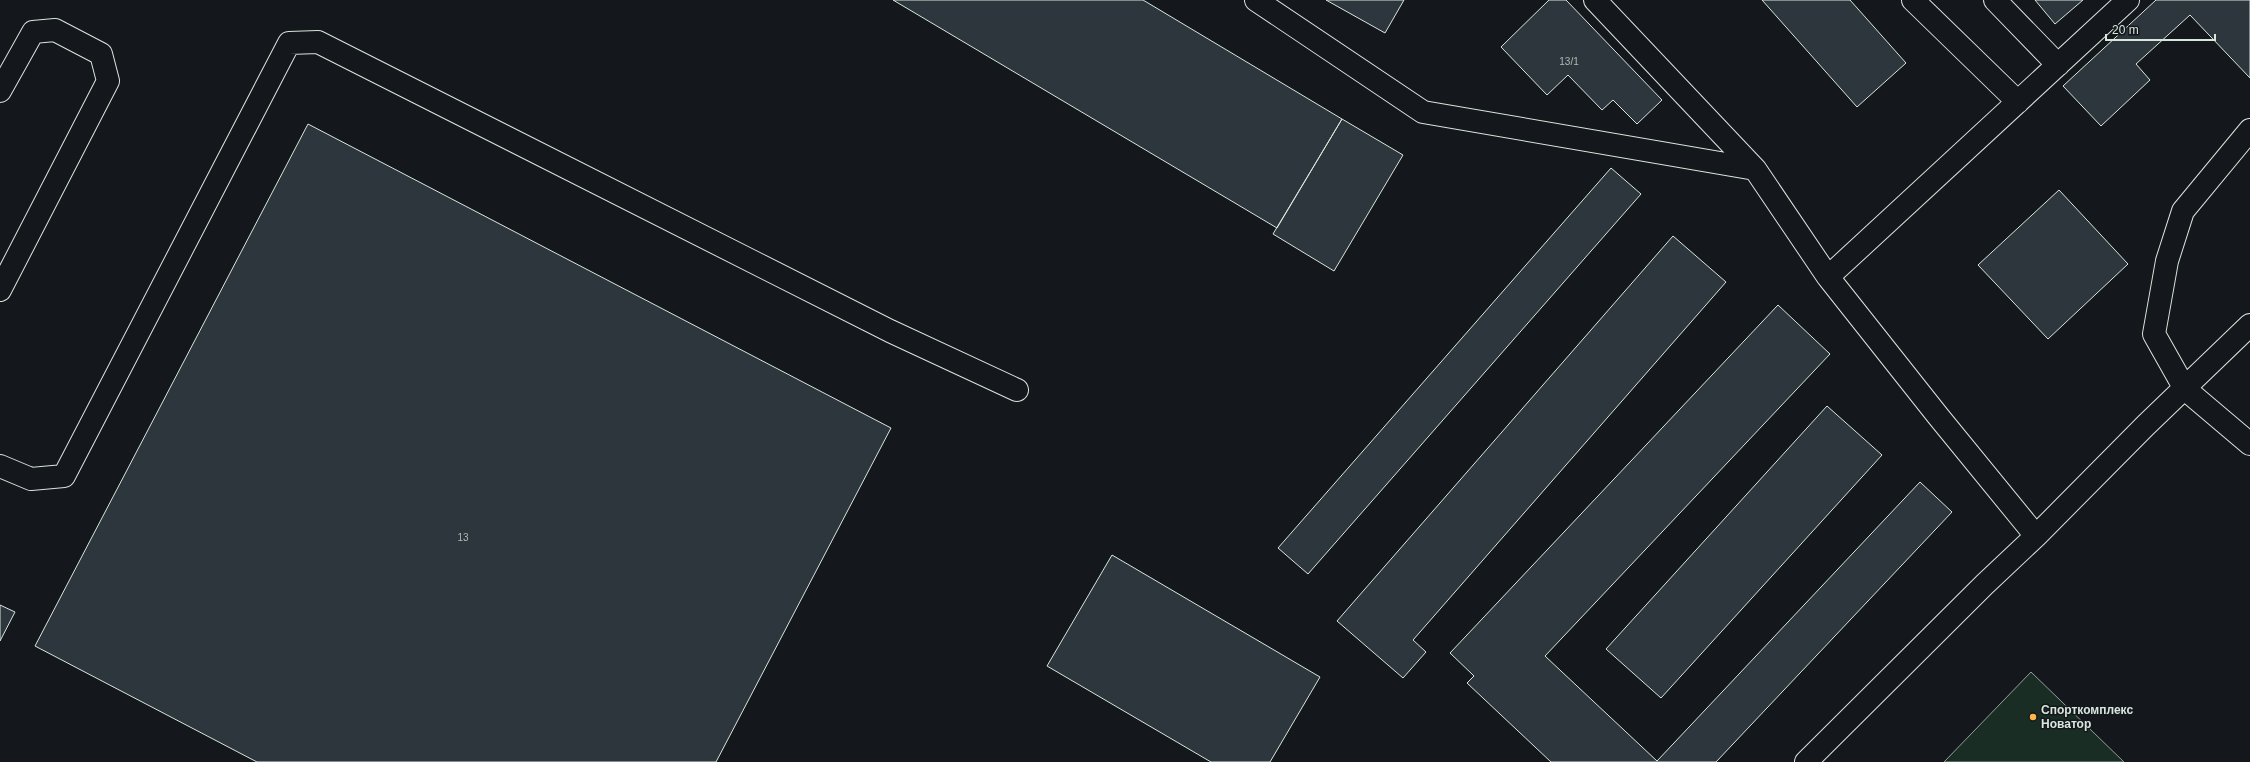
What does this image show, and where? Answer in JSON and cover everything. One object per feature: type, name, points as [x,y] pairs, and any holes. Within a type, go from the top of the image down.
[{"type":"street","points":[[1256,0],[1423,112],[1755,169]]},
{"type":"street","points":[[1596,0],[1755,169],[1828,277],[1938,416],[2036,536]]},
{"type":"street","points":[[1913,0],[2018,102]]},
{"type":"street","points":[[1995,0],[2058,65]]},
{"type":"street","points":[[1828,277],[2128,0]]},
{"type":"street","points":[[0,91],[33,32],[55,30],[101,54],[108,80],[0,290]]},
{"type":"street","points":[[0,466],[31,479],[64,476],[289,43],[318,42],[890,331],[1017,390]]},
{"type":"street","points":[[2250,130],[2183,211],[2166,261],[2154,334],[2185,389],[2250,444]]},
{"type":"street","points":[[1806,762],[1985,584],[2036,536],[2146,425],[2250,325]]},
{"type":"green space","name":"Спорткомплекс Новатор","points":[[2031,672],[2124,762],[1944,762]]},
{"type":"building","points":[[893,0],[1143,0],[1342,119],[1277,228]]},
{"type":"building","points":[[1326,0],[1404,0],[1385,33]]},
{"type":"building","points":[[1549,0],[1566,0],[1662,100],[1637,124],[1613,100],[1602,110],[1568,75],[1547,95],[1501,47]]},
{"type":"building","points":[[1762,0],[1850,0],[1906,63],[1857,107]]},
{"type":"building","points":[[2035,0],[2083,0],[2055,24]]},
{"type":"building","points":[[2156,0],[2250,0],[2250,78],[2190,15],[2136,64],[2150,80],[2101,126],[2063,86]]},
{"type":"building","points":[[1342,119],[1403,155],[1334,271],[1273,234]]},
{"type":"building","points":[[308,124],[891,428],[716,762],[257,762],[35,646]]},
{"type":"building","points":[[1611,168],[1641,194],[1308,574],[1278,548]]},
{"type":"building","points":[[2059,190],[2128,264],[2048,339],[1978,265]]},
{"type":"building","points":[[1673,236],[1726,282],[1413,640],[1426,652],[1403,678],[1337,621]]},
{"type":"building","points":[[1778,305],[1830,354],[1545,656],[1657,761],[1920,482],[1952,512],[1716,762],[1551,762],[1467,683],[1474,676],[1450,653]]},
{"type":"building","points":[[1827,406],[1882,455],[1661,698],[1606,649]]},
{"type":"building","points":[[1112,555],[1320,677],[1270,762],[1211,762],[1047,666]]},
{"type":"building","points":[[0,605],[15,612],[0,641]]},
{"type":"place","name":"Спорткомплекс Новатор","points":[[2033,717]]}]
